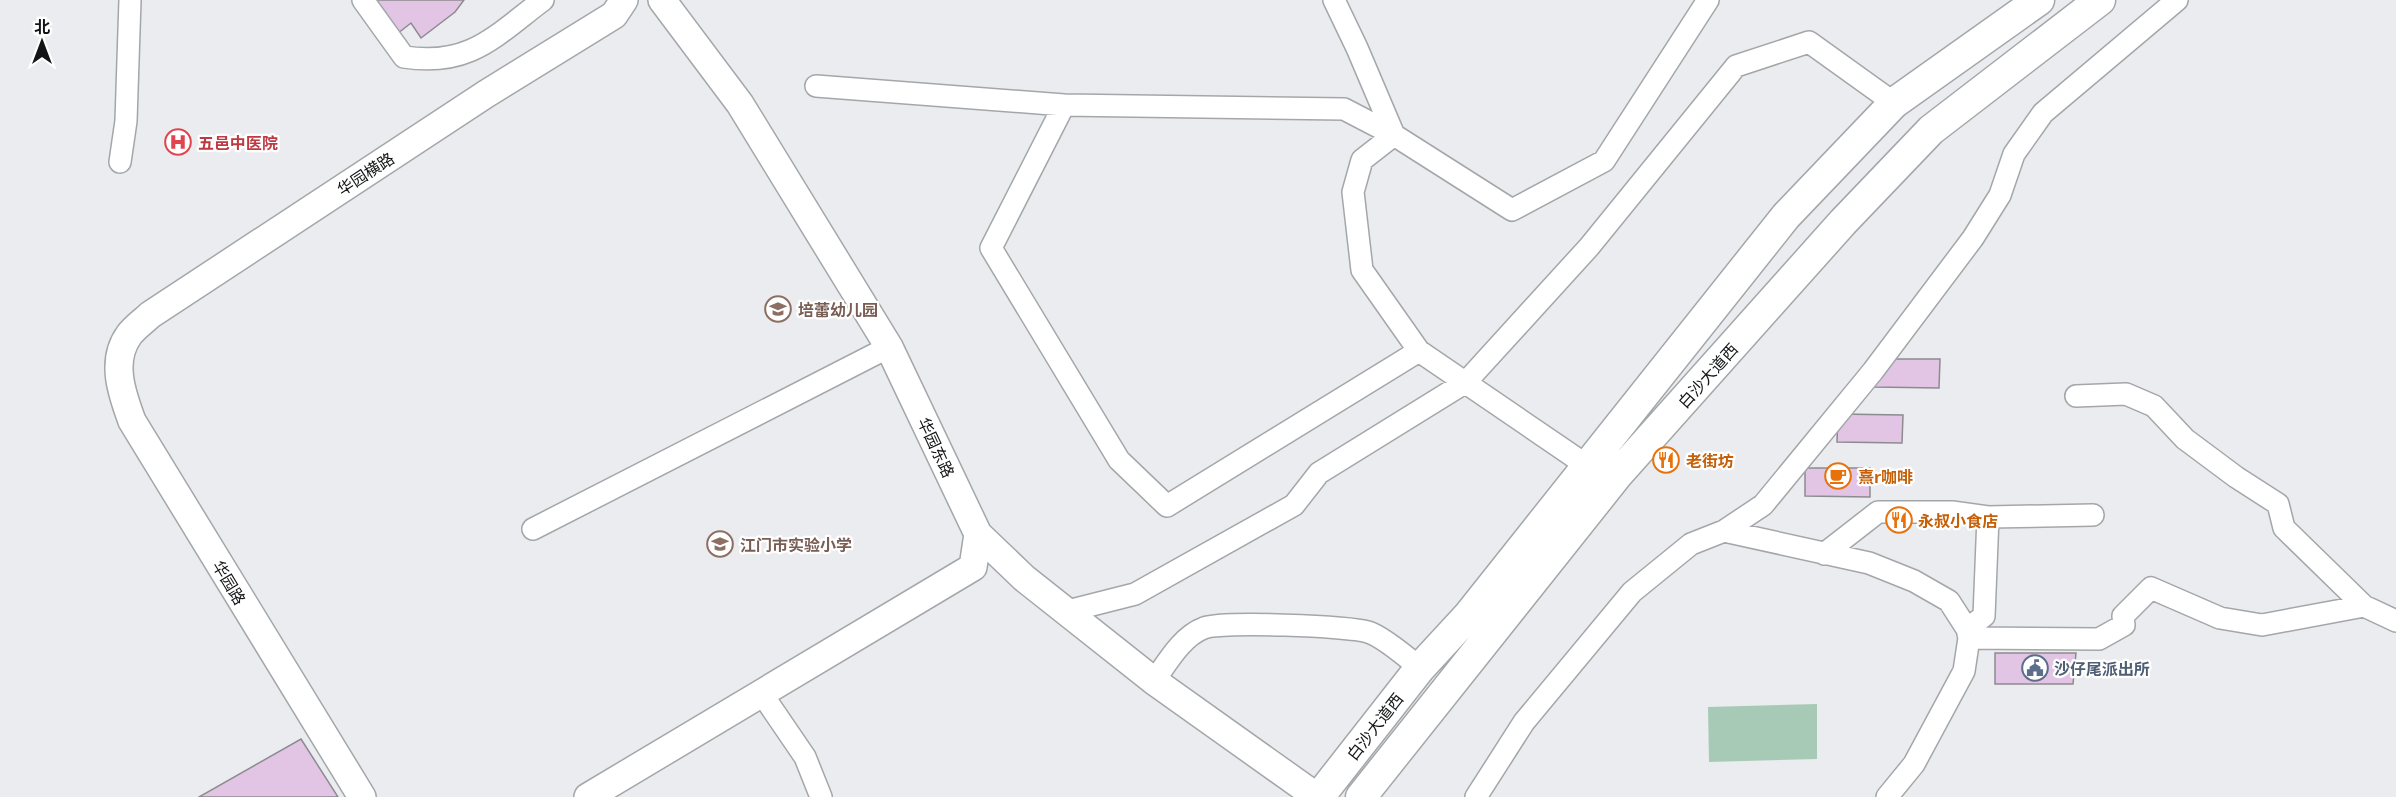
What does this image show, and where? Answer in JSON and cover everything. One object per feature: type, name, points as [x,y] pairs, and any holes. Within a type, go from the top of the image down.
[{"type":"main road","name":"白沙大道西","points":[[1318,797],[1420,668],[1468,615],[1786,216],[1894,103],[2039,0]]},
{"type":"main road","name":"白沙大道西","points":[[1361,797],[1618,474],[1843,222],[1930,130],[2100,0]]},
{"type":"street","points":[[120,162],[126,121],[130,0]]},
{"type":"street","points":[[363,0],[404,57],[424,60],[450,59],[481,47],[543,0]]},
{"type":"street","name":"华园横路","points":[[119,359],[129,335],[150,315],[486,94],[614,15],[624,0]]},
{"type":"street","name":"华园东路","points":[[662,0],[740,105],[889,347],[978,534],[1024,578],[1154,681],[1318,797]]},
{"type":"street","points":[[1334,0],[1394,135]]},
{"type":"street","points":[[816,86],[1064,105],[1344,109],[1394,135],[1512,210],[1604,161],[1708,0]]},
{"type":"street","points":[[1476,797],[1524,722],[1632,592],[1691,544],[1724,531],[1763,505],[1873,371],[1973,238],[2000,195],[2014,154],[2043,113],[2177,0]]},
{"type":"street","points":[[1068,611],[1135,594],[1294,505],[1319,473],[1466,382],[1589,247],[1736,66],[1809,42],[1894,103]]},
{"type":"street","points":[[1064,105],[991,248],[1119,460],[1167,506],[1419,351]]},
{"type":"street","points":[[1394,135],[1362,160],[1353,192],[1362,270],[1419,351],[1586,465]]},
{"type":"street","points":[[533,530],[889,347]]},
{"type":"street","name":"华园路","points":[[119,359],[121,391],[132,421],[362,797]]},
{"type":"street","points":[[2076,396],[2126,394],[2154,406],[2185,439],[2236,477],[2278,504],[2284,528],[2364,606],[2396,621]]},
{"type":"street","points":[[1824,554],[1878,512],[1952,512],[1988,518],[2093,515]]},
{"type":"street","points":[[1887,797],[1914,764],[1964,671],[1968,633],[1984,616],[1988,518]]},
{"type":"street","points":[[1724,531],[1869,563],[1914,580],[1949,602],[1968,633]]},
{"type":"street","points":[[588,797],[973,567],[978,534]]},
{"type":"street","points":[[1968,633],[2099,639],[2124,625],[2123,616],[2151,588],[2220,618],[2262,625],[2364,606]]},
{"type":"street","points":[[1154,681],[1190,636],[1203,628],[1221,624],[1332,628],[1369,632],[1420,668]]},
{"type":"street","points":[[762,694],[805,757],[821,797]]},
{"type":"green space","points":[[1817,704],[1817,759],[1709,762],[1708,707]]},
{"type":"building","points":[[375,0],[464,0],[455,12],[421,38],[411,23],[397,34]]},
{"type":"building","points":[[1874,359],[1940,359],[1939,388],[1874,387]]},
{"type":"building","points":[[1838,414],[1903,415],[1902,443],[1837,442]]},
{"type":"building","points":[[1805,468],[1870,468],[1870,497],[1805,496]]},
{"type":"building","name":"沙仔尾派出所","points":[[1995,653],[2076,653],[2073,684],[1995,684]]},
{"type":"building","points":[[301,739],[338,797],[199,797]]},
{"type":"place","name":"五邑中医院","points":[[178,142]]},
{"type":"place","name":"培蕾幼儿园","points":[[778,309]]},
{"type":"place","name":"老街坊","points":[[1666,460]]},
{"type":"place","name":"熹r咖啡","points":[[1838,476]]},
{"type":"place","name":"永叔小食店","points":[[1899,520]]},
{"type":"place","name":"江门市实验小学","points":[[720,544]]},
{"type":"place","name":"沙仔尾派出所","points":[[2035,668]]}]
